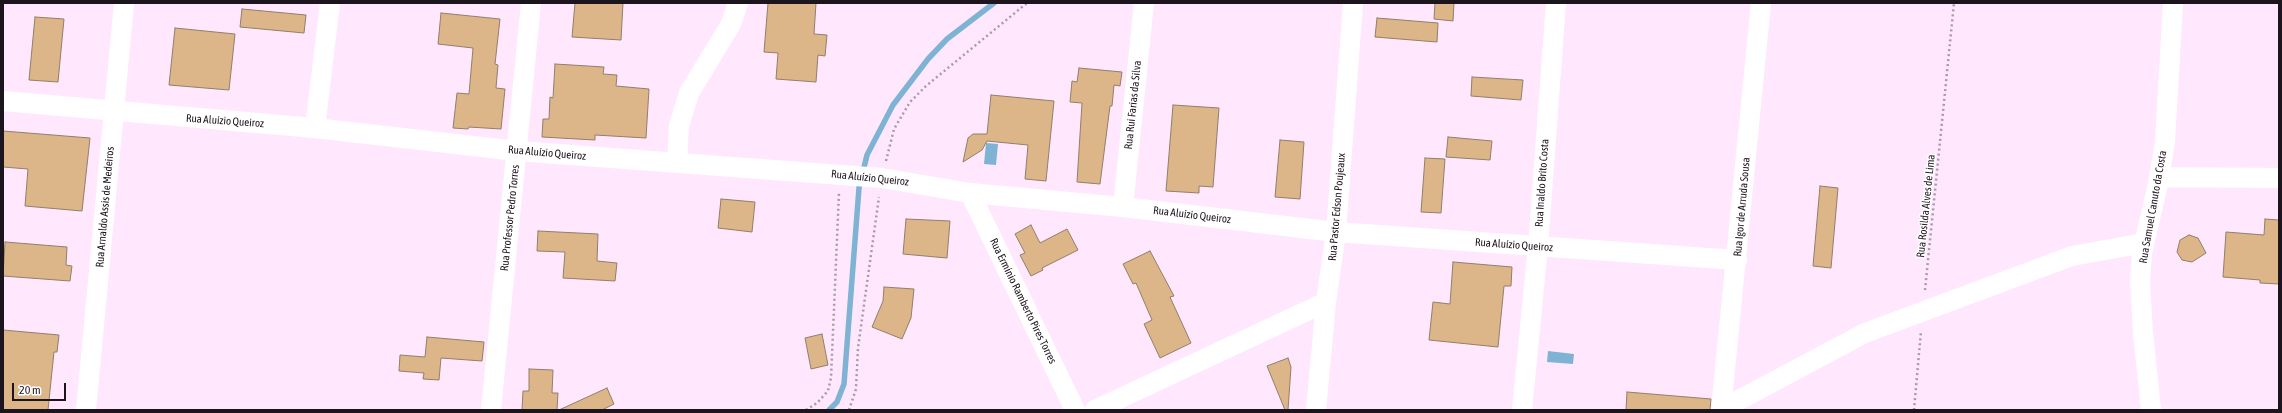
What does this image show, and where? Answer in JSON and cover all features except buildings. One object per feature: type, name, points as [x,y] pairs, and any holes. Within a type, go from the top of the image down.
[{"type":"street","name":"Rua Arnaldo Assis de Medeiros","points":[[86,410],[124,3]]},
{"type":"street","points":[[315,128],[330,3]]},
{"type":"street","name":"Rua Professor Pedro Torres","points":[[491,410],[531,3]]},
{"type":"street","points":[[677,163],[679,126],[689,93],[731,24],[738,3]]},
{"type":"street","name":"Rua Rui Farias da Silva","points":[[1123,207],[1144,3]]},
{"type":"street","name":"Rua Pastor Edson Poujeaux","points":[[1316,410],[1326,302],[1336,232],[1353,3]]},
{"type":"street","name":"Rua Inaldo Brito Costa","points":[[1522,410],[1538,246],[1556,3]]},
{"type":"street","name":"Rua Igor de Arruda Sousa","points":[[1721,409],[1737,260],[1761,3]]},
{"type":"street","name":"Rua Samuel Canuto da Costa","points":[[2151,410],[2143,333],[2140,281],[2144,243],[2160,177],[2164,142],[2173,3]]},
{"type":"street","name":"Rua Aluízio Queiroz","points":[[3,101],[114,112],[315,128],[517,152],[882,178],[970,193],[1123,207],[1336,232],[1737,260]]},
{"type":"street","points":[[2160,177],[2279,178]]},
{"type":"street","name":"Rua Ermínio Ramberto Pires Torres","points":[[970,193],[1075,410]]},
{"type":"street","points":[[1721,409],[1865,333],[2072,256],[2144,243]]},
{"type":"street","points":[[1096,410],[1326,302]]},
{"type":"path","points":[[850,410],[856,389],[858,348],[882,178],[894,129],[910,102],[932,81],[1026,3]]},
{"type":"path","name":"Rua Rosilda Alves de Lima","points":[[1914,410],[1954,3]]},
{"type":"path","points":[[806,410],[817,403],[828,391],[831,378],[840,175]]},
{"type":"water","points":[[986,143],[998,144],[996,165],[984,164]]},
{"type":"water","points":[[1548,351],[1574,354],[1573,364],[1547,362]]},
{"type":"waterway","points":[[829,410],[837,402],[844,384],[859,188],[867,155],[893,105],[928,59],[947,39],[994,3]]}]
